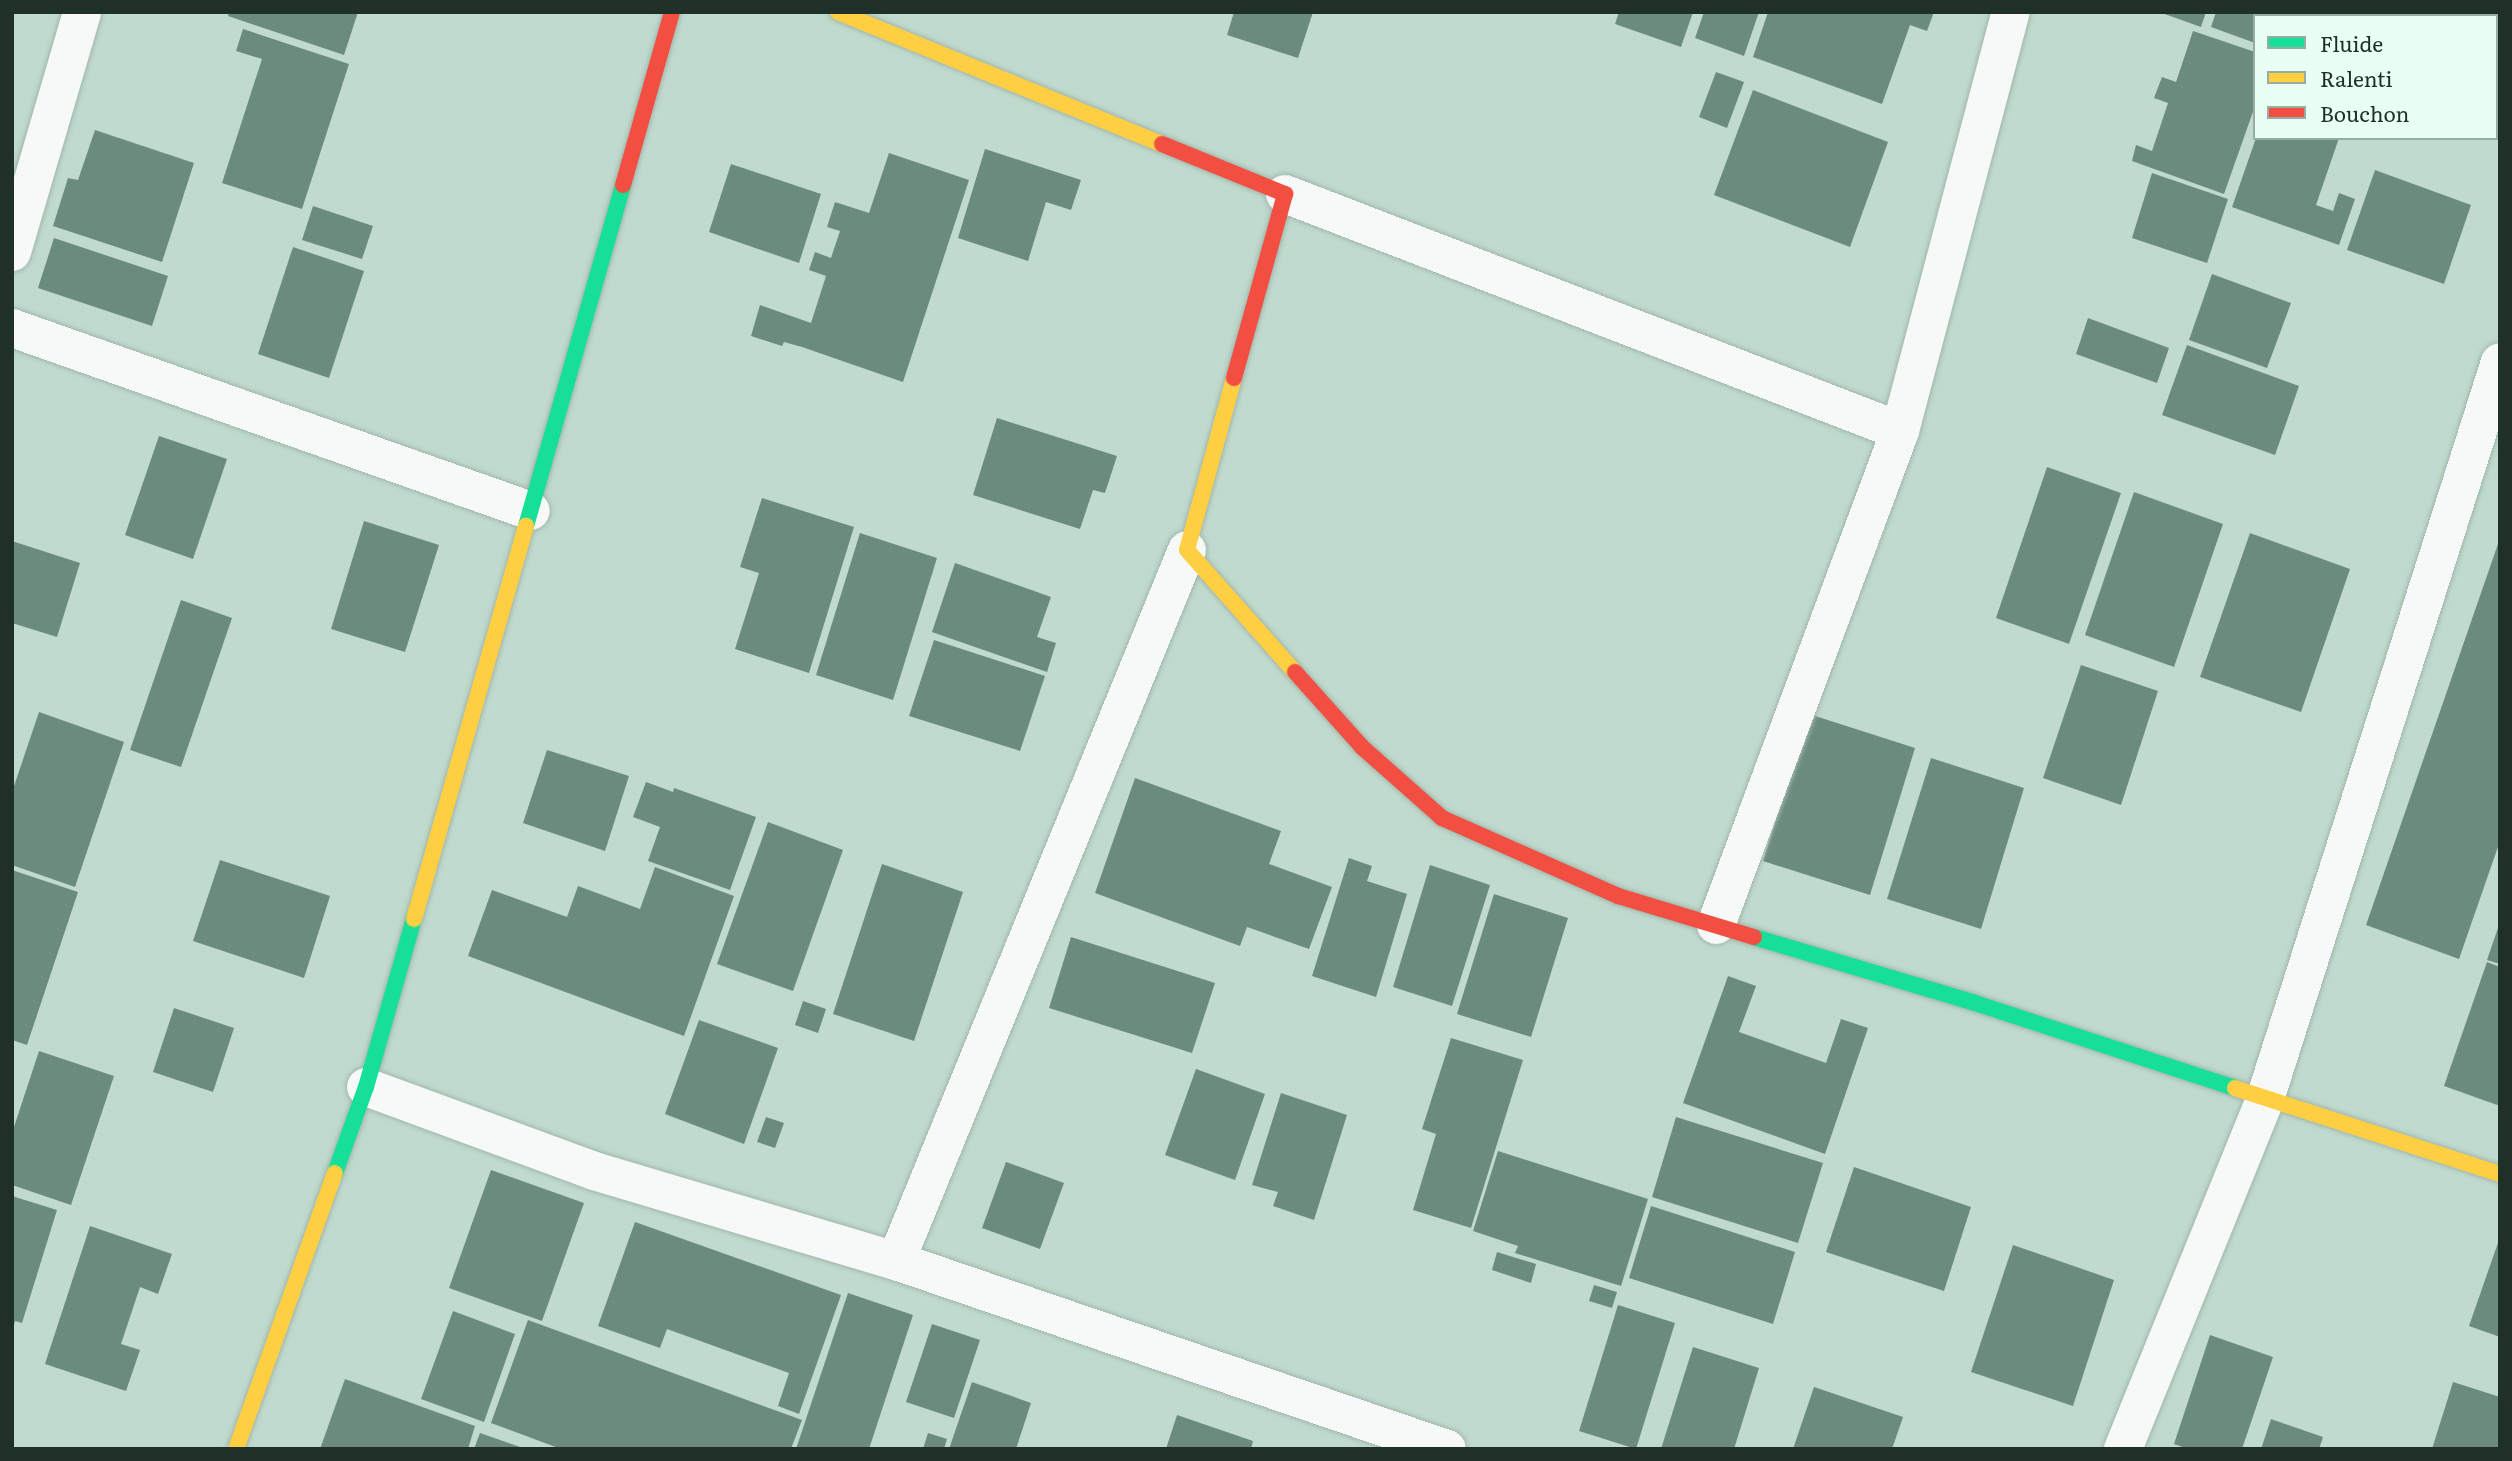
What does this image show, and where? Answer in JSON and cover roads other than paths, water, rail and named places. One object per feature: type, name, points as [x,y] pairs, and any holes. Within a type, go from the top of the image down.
[{"type":"street","points":[[12,251],[82,12]]},
{"type":"street","points":[[236,1449],[366,1087],[672,12]]},
{"type":"street","points":[[838,12],[1285,194],[1900,431]]},
{"type":"street","points":[[1716,925],[1900,431],[2011,12]]},
{"type":"street","points":[[896,1261],[1187,550],[1285,194]]},
{"type":"street","points":[[12,328],[531,511]]},
{"type":"street","points":[[2123,1449],[2266,1096],[2500,362]]},
{"type":"street","points":[[1187,550],[1362,747],[1441,818],[1618,895],[1975,1003],[2500,1174]]},
{"type":"street","points":[[366,1087],[594,1171],[896,1261],[1447,1449]]}]
